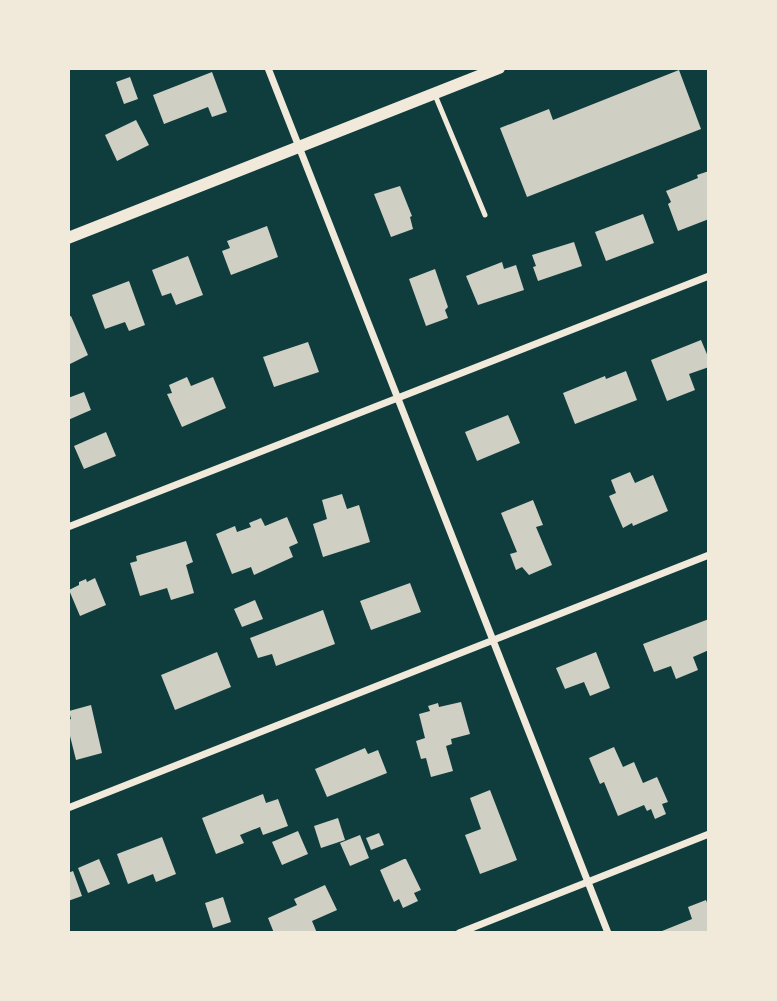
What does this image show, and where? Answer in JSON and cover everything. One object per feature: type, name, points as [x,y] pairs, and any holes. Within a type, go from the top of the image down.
[{"type":"street","points":[[268,68],[608,933]]},
{"type":"street","points":[[68,238],[499,68]]},
{"type":"street","points":[[68,527],[709,276]]},
{"type":"street","points":[[68,808],[709,555]]},
{"type":"street","points":[[459,933],[709,834]]},
{"type":"lane","points":[[434,93],[485,215]]},
{"type":"building","points":[[679,70],[701,129],[527,197],[500,128],[549,109],[553,120]]},
{"type":"building","points":[[212,72],[227,112],[212,117],[208,107],[164,124],[153,95]]},
{"type":"building","points":[[130,77],[138,99],[124,104],[116,82]]},
{"type":"building","points":[[136,120],[149,145],[117,161],[105,135]]},
{"type":"building","points":[[709,171],[709,219],[678,231],[666,191]]},
{"type":"building","points":[[400,186],[412,216],[413,229],[391,237],[374,194]]},
{"type":"building","points":[[643,214],[654,243],[606,261],[595,232]]},
{"type":"building","points":[[267,226],[278,257],[231,275],[222,251],[230,248],[227,241]]},
{"type":"building","points":[[574,242],[582,266],[538,281],[532,255]]},
{"type":"building","points":[[188,256],[203,295],[176,305],[171,293],[162,296],[152,270]]},
{"type":"building","points":[[502,262],[504,269],[516,265],[524,290],[478,305],[466,276]]},
{"type":"building","points":[[435,269],[448,307],[445,310],[448,318],[426,326],[409,279]]},
{"type":"building","points":[[129,281],[145,325],[129,331],[125,322],[105,329],[92,295]]},
{"type":"building","points":[[71,316],[88,355],[68,365],[68,317]]},
{"type":"building","points":[[701,340],[709,359],[709,367],[689,374],[695,390],[667,401],[651,360]]},
{"type":"building","points":[[308,342],[319,372],[274,387],[263,357]]},
{"type":"building","points":[[626,371],[637,400],[575,424],[563,393],[605,376],[606,379]]},
{"type":"building","points":[[187,377],[191,386],[213,377],[226,408],[182,427],[167,394],[172,393],[169,385]]},
{"type":"building","points":[[84,392],[91,410],[68,420],[68,398]]},
{"type":"building","points":[[508,415],[520,443],[477,461],[465,432]]},
{"type":"building","points":[[106,432],[116,456],[84,469],[74,446]]},
{"type":"building","points":[[630,472],[635,483],[653,475],[668,511],[623,528],[609,496],[616,493],[611,480]]},
{"type":"building","points":[[342,494],[347,509],[359,505],[370,542],[323,557],[313,524],[327,519],[322,500]]},
{"type":"building","points":[[533,500],[543,525],[536,527],[552,565],[529,575],[522,567],[516,570],[510,554],[517,552],[501,513]]},
{"type":"building","points":[[287,517],[298,543],[289,547],[293,557],[254,575],[251,567],[232,574],[216,534],[235,526],[237,532],[251,527],[249,523],[261,518],[265,526]]},
{"type":"building","points":[[186,541],[193,562],[186,565],[194,593],[171,600],[167,588],[140,596],[130,563],[137,561],[136,556]]},
{"type":"building","points":[[95,578],[106,605],[80,616],[69,590],[79,585],[79,582]]},
{"type":"building","points":[[410,583],[421,612],[371,630],[360,601]]},
{"type":"building","points":[[255,600],[263,619],[242,627],[234,609]]},
{"type":"building","points":[[323,610],[335,644],[276,666],[272,654],[258,658],[250,638]]},
{"type":"building","points":[[709,619],[709,650],[693,657],[698,670],[676,679],[671,666],[654,672],[643,644]]},
{"type":"building","points":[[217,652],[231,687],[175,710],[161,675]]},
{"type":"building","points":[[596,652],[610,688],[590,696],[584,682],[565,689],[556,668]]},
{"type":"building","points":[[461,702],[470,734],[451,739],[452,744],[446,746],[453,771],[431,777],[426,758],[421,759],[416,741],[425,738],[419,714],[430,711],[428,706],[438,703],[439,707]]},
{"type":"building","points":[[91,705],[102,753],[76,760],[68,728],[68,720],[71,719],[69,711]]},
{"type":"building","points":[[614,747],[623,767],[634,762],[643,783],[657,777],[668,802],[662,804],[666,814],[655,819],[651,809],[647,811],[644,805],[618,816],[604,782],[600,784],[589,758]]},
{"type":"building","points":[[365,748],[368,754],[378,750],[387,773],[327,797],[315,769]]},
{"type":"building","points":[[490,790],[517,860],[480,874],[465,835],[481,829],[470,798]]},
{"type":"building","points":[[263,794],[266,803],[278,799],[288,826],[263,835],[260,827],[240,835],[244,843],[216,854],[202,818]]},
{"type":"building","points":[[338,818],[345,840],[321,848],[314,826]]},
{"type":"building","points":[[298,831],[308,854],[282,865],[272,842]]},
{"type":"building","points":[[379,833],[384,845],[371,850],[366,838]]},
{"type":"building","points":[[360,835],[369,858],[350,866],[340,843]]},
{"type":"building","points":[[162,837],[176,874],[156,882],[153,874],[128,884],[117,854]]},
{"type":"building","points":[[99,859],[110,884],[88,893],[78,868]]},
{"type":"building","points":[[404,859],[421,890],[414,893],[418,901],[403,908],[399,899],[394,902],[380,870]]},
{"type":"building","points":[[73,871],[82,896],[68,901],[68,873]]},
{"type":"building","points":[[325,885],[337,910],[312,921],[317,933],[274,933],[268,918],[297,905],[294,899]]},
{"type":"building","points":[[223,897],[231,922],[213,928],[205,903]]},
{"type":"building","points":[[706,900],[709,908],[709,933],[657,933],[692,919],[688,907]]}]
